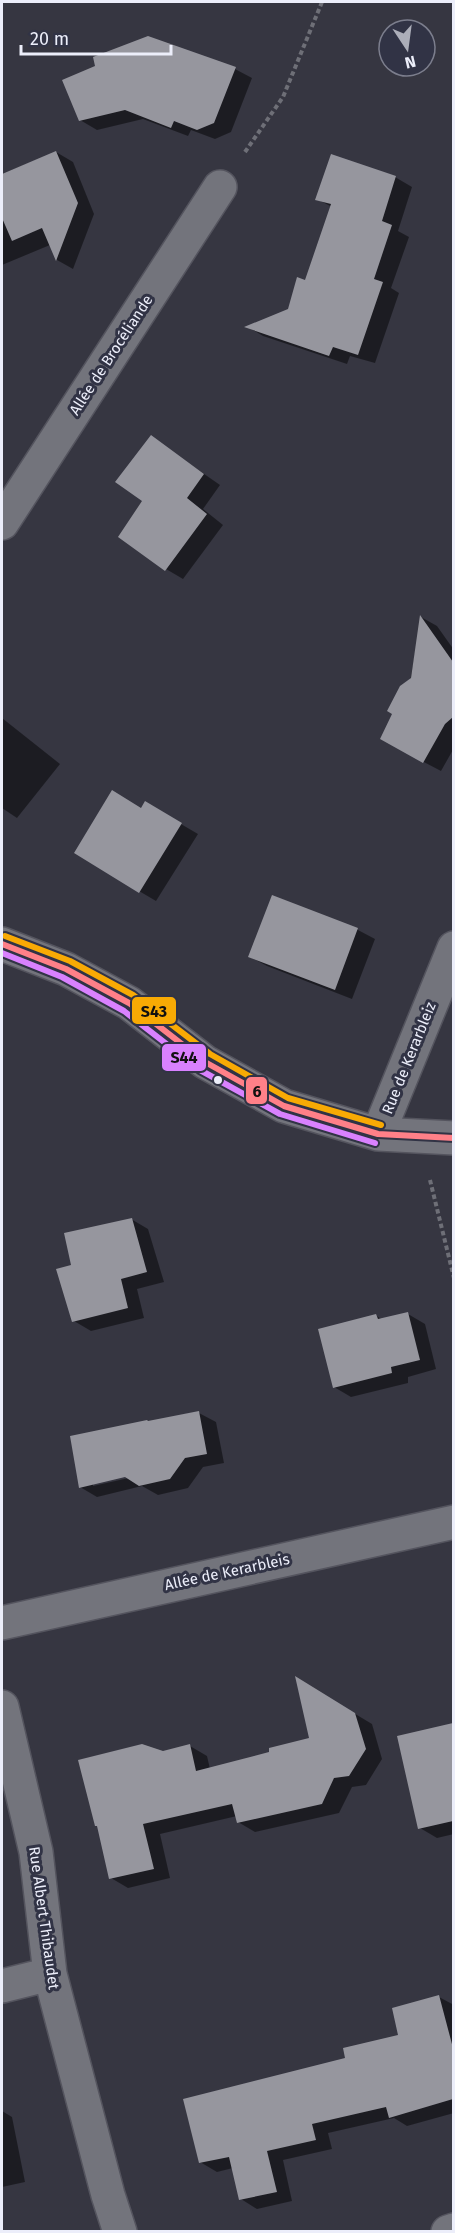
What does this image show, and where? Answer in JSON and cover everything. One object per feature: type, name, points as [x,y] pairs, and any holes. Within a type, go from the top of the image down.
[{"type":"street","name":"Allée de Brocéliande","points":[[2,523],[220,187]]},
{"type":"street","points":[[2,944],[66,969],[129,1004],[205,1062],[284,1106],[378,1134],[453,1138]]},
{"type":"street","name":"Rue de Kerarbleiz","points":[[378,1134],[453,948]]},
{"type":"street","name":"Allée de Kerarbleis","points":[[2,1623],[453,1522]]},
{"type":"street","name":"Rue Albert Thibaudet","points":[[2,1707],[36,1852],[50,1974],[105,2184],[120,2232]]},
{"type":"street","points":[[2,1986],[50,1974]]},
{"type":"street","points":[[448,2232],[453,2230]]},
{"type":"path","points":[[220,187],[283,97],[322,2]]},
{"type":"path","points":[[420,1136],[453,1278]]},
{"type":"building","points":[[148,36],[236,67],[214,123],[197,130],[174,121],[171,128],[125,110],[79,121],[62,80],[95,66],[93,57]]},
{"type":"building","points":[[56,151],[78,203],[56,261],[42,228],[12,241],[2,218],[2,174]]},
{"type":"building","points":[[331,154],[396,176],[382,221],[392,225],[374,279],[383,282],[358,355],[333,347],[329,356],[244,327],[288,309],[297,277],[305,280],[331,204],[315,200]]},
{"type":"building","points":[[151,435],[204,474],[187,498],[207,514],[165,571],[118,537],[142,501],[115,482]]},
{"type":"building","points":[[420,615],[453,662],[453,717],[445,724],[423,763],[380,739],[392,714],[387,711],[400,686],[411,678]]},
{"type":"building","points":[[112,790],[141,808],[145,801],[182,823],[139,893],[74,853]]},
{"type":"building","points":[[272,895],[358,928],[335,990],[248,957]]},
{"type":"building","points":[[132,1218],[147,1272],[121,1279],[128,1308],[72,1322],[56,1269],[71,1265],[64,1233]]},
{"type":"building","points":[[408,1312],[420,1360],[391,1367],[392,1373],[333,1388],[318,1329],[376,1314],[378,1319]]},
{"type":"building","points":[[199,1411],[207,1454],[185,1458],[170,1479],[139,1486],[125,1477],[79,1488],[70,1436]]},
{"type":"building","points":[[295,1676],[355,1713],[366,1749],[349,1776],[334,1778],[322,1804],[237,1823],[232,1804],[143,1824],[154,1869],[109,1879],[78,1760],[142,1744],[163,1751],[190,1744],[196,1771],[269,1752],[269,1748],[309,1738]]},
{"type":"building","points":[[453,1723],[453,1821],[418,1829],[397,1736]]},
{"type":"building","points":[[439,1995],[453,2048],[453,2099],[389,2118],[386,2107],[312,2124],[316,2140],[267,2151],[277,2192],[239,2200],[229,2157],[199,2163],[183,2099],[345,2058],[343,2048],[398,2035],[392,2008]]},
{"type":"transit line","name":"S43","points":[[5,936],[70,961],[133,995],[210,1054],[288,1098],[381,1125]]},
{"type":"transit line","name":"6","points":[[2,944],[66,969],[129,1003],[205,1062],[284,1106],[378,1134],[454,1138]]},
{"type":"transit line","name":"S44","points":[[2,953],[62,977],[124,1011],[200,1070],[280,1114],[375,1143]]}]
